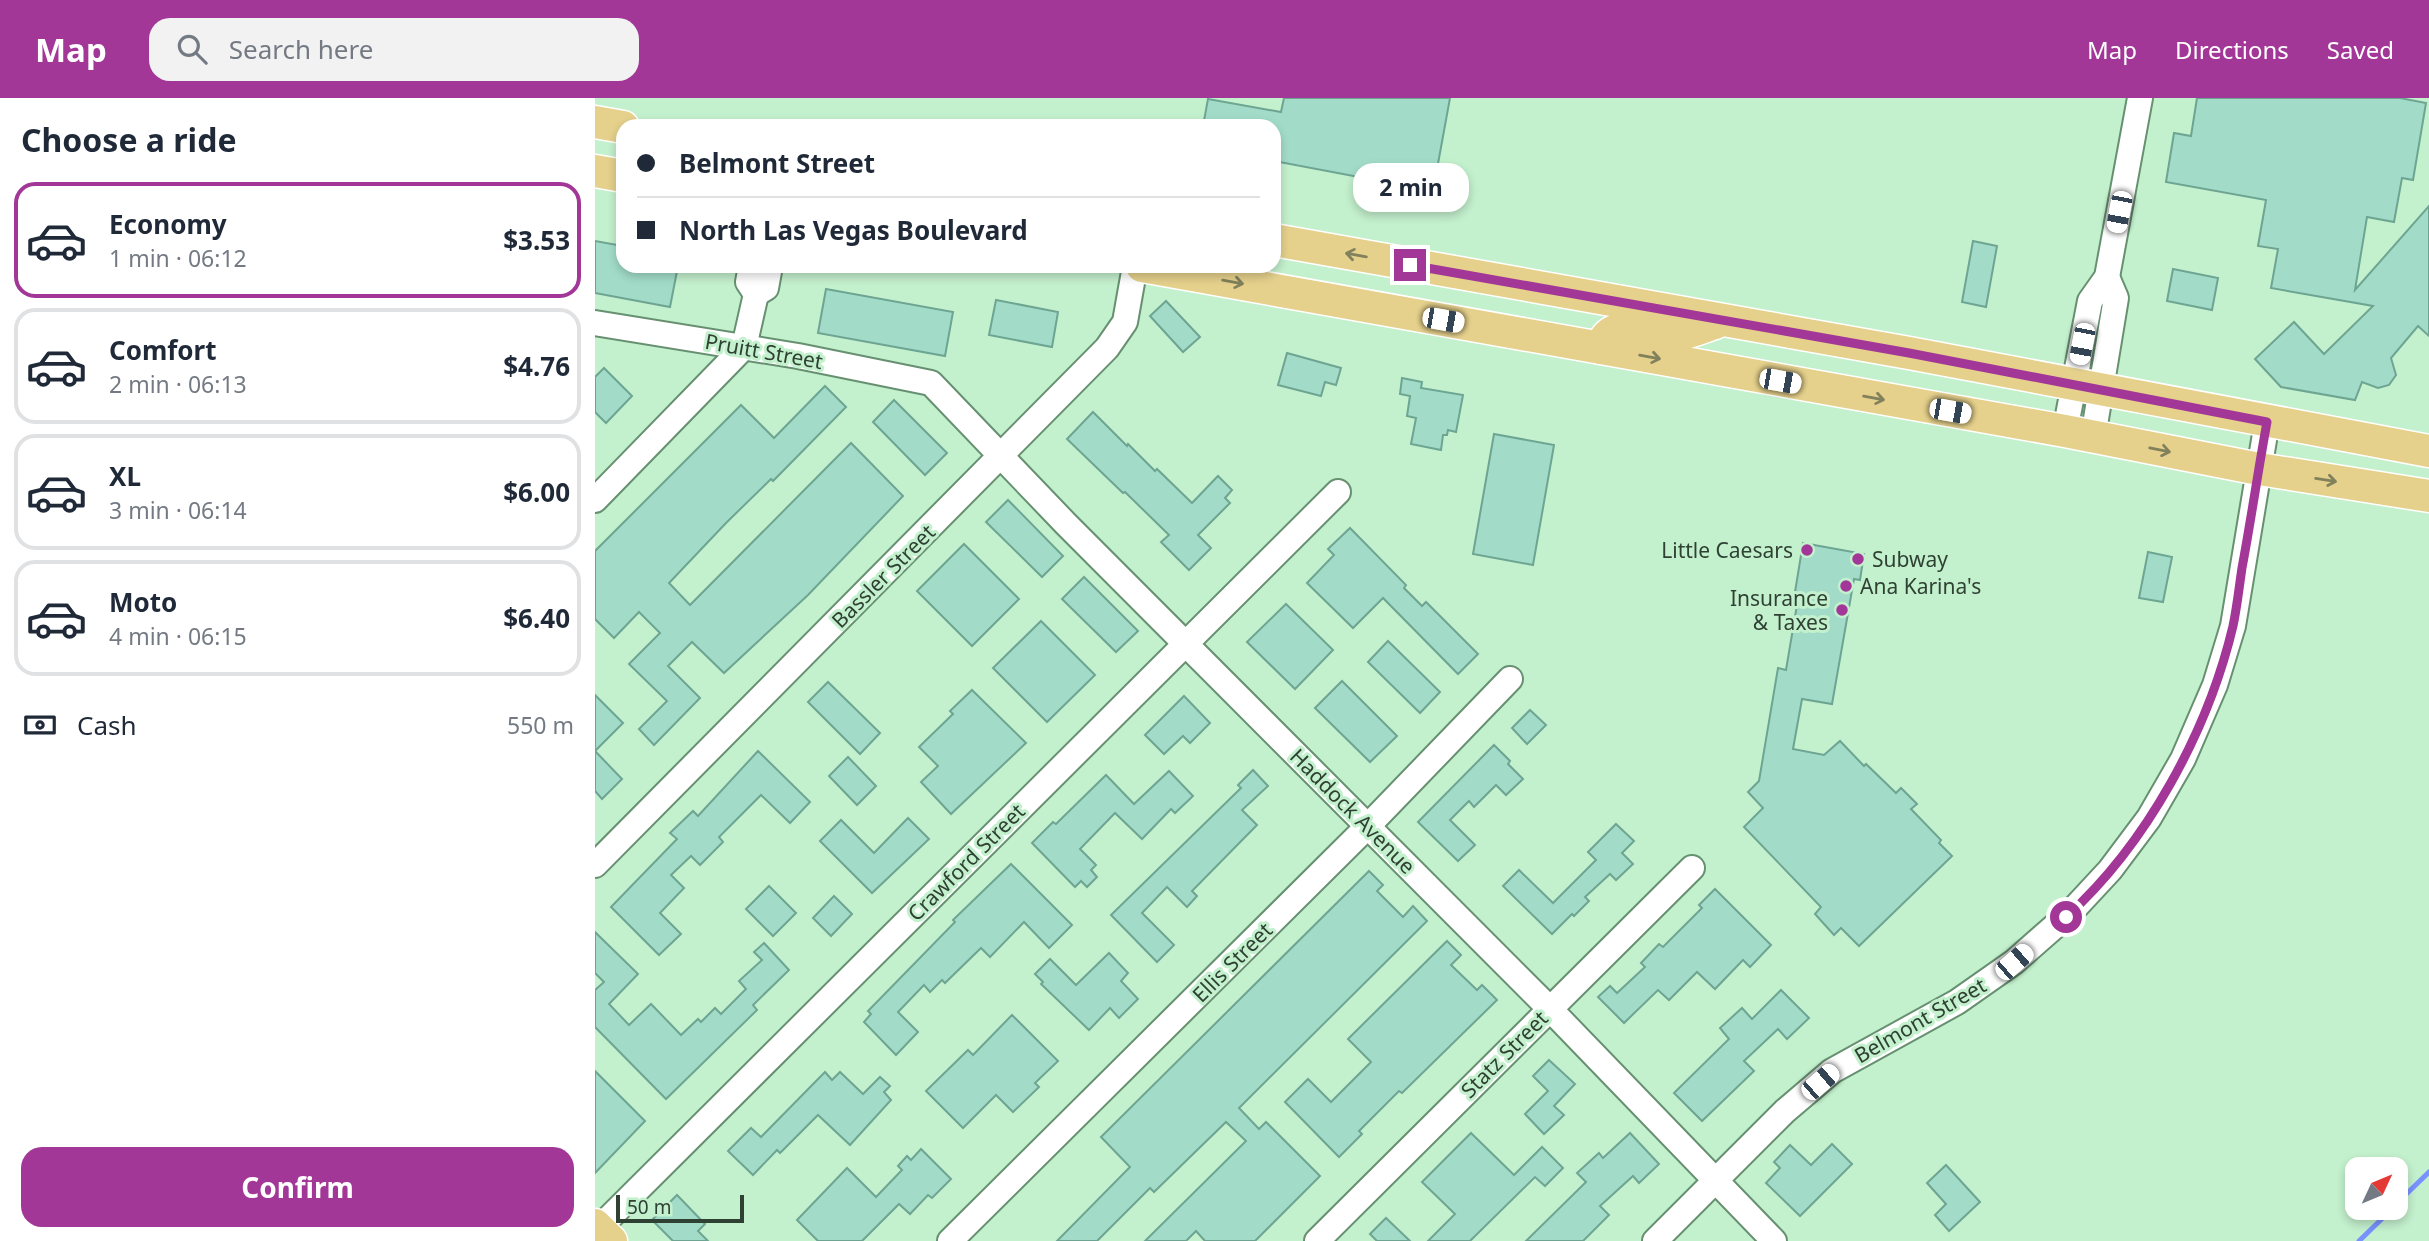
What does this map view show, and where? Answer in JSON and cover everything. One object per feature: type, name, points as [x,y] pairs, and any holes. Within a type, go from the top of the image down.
[{"type":"main road","points":[[595,122],[616,126]]},
{"type":"main road","points":[[595,171],[616,175]]},
{"type":"main road","points":[[1281,241],[2087,386],[2429,451]]},
{"type":"main road","points":[[1181,273],[2079,434],[2259,469],[2429,496]]},
{"type":"main road","points":[[1490,328],[1521,317],[1572,320],[1584,310],[1589,296]]},
{"type":"main road","points":[[1601,348],[1604,337],[1615,330],[1678,334],[1723,320]]},
{"type":"street","points":[[2079,434],[2087,386],[2090,301],[2108,277],[2140,98]]},
{"type":"street","points":[[750,273],[748,282],[756,295]]},
{"type":"street","points":[[595,500],[744,347],[756,295],[766,288],[769,273]]},
{"type":"street","name":"Bassler Street","points":[[595,865],[1107,348],[1125,322],[1134,273]]},
{"type":"street","name":"Pruitt Street","points":[[595,323],[744,347],[931,383]]},
{"type":"street","name":"Haddock Avenue","points":[[931,383],[1549,1009],[1774,1241]]},
{"type":"street","name":"Belmont Street","points":[[1654,1241],[1785,1111],[1832,1071],[1957,1002],[2014,962],[2071,912],[2110,870],[2149,818],[2183,760],[2215,685],[2233,625],[2267,422]]},
{"type":"street","name":"Crawford Street","points":[[600,1232],[1338,492]]},
{"type":"street","name":"Ellis Street","points":[[950,1241],[1368,826],[1510,679]]},
{"type":"street","name":"Statz Street","points":[[1317,1241],[1692,868]]},
{"type":"building","points":[[1284,98],[1450,98],[1433,191],[1281,162],[1281,119],[1204,119],[1208,99],[1281,112]]},
{"type":"building","points":[[2197,98],[2400,98],[2426,103],[2413,180],[2402,178],[2394,222],[2367,217],[2355,290],[2429,206],[2429,336],[2418,326],[2391,358],[2396,375],[2389,385],[2378,388],[2362,382],[2355,400],[2281,387],[2255,359],[2294,322],[2324,354],[2373,306],[2271,288],[2278,249],[2258,246],[2266,200],[2166,182],[2174,133],[2191,136]]},
{"type":"building","points":[[595,241],[616,245],[616,273],[677,273],[670,307],[595,293]]},
{"type":"building","points":[[1973,241],[1997,246],[1986,307],[1962,302]]},
{"type":"building","points":[[2173,269],[2218,278],[2212,310],[2167,301]]},
{"type":"building","points":[[826,289],[953,312],[945,356],[818,333]]},
{"type":"building","points":[[996,300],[1058,312],[1052,347],[989,335]]},
{"type":"building","points":[[1166,301],[1200,337],[1183,352],[1150,316]]},
{"type":"building","points":[[1287,353],[1341,368],[1336,385],[1325,382],[1321,396],[1278,385]]},
{"type":"building","points":[[604,368],[632,396],[606,423],[595,412],[595,377]]},
{"type":"building","points":[[1402,378],[1422,382],[1421,388],[1463,395],[1456,432],[1448,430],[1447,435],[1443,435],[1441,450],[1411,444],[1416,418],[1407,416],[1410,396],[1400,394]]},
{"type":"building","points":[[825,386],[846,407],[773,481],[771,479],[726,523],[669,583],[690,605],[851,443],[903,496],[808,595],[724,673],[692,642],[668,666],[700,698],[654,745],[639,729],[667,701],[629,664],[660,633],[639,612],[614,638],[595,619],[595,551],[741,405],[774,438]]},
{"type":"building","points":[[894,400],[947,453],[925,475],[873,422]]},
{"type":"building","points":[[1093,412],[1192,503],[1218,476],[1232,490],[1225,498],[1230,503],[1198,535],[1211,548],[1189,570],[1161,542],[1169,535],[1067,439]]},
{"type":"building","points":[[1494,434],[1554,445],[1533,565],[1473,554]]},
{"type":"building","points":[[1008,500],[1063,556],[1042,577],[986,522]]},
{"type":"building","points":[[1350,528],[1406,585],[1404,588],[1422,606],[1426,602],[1478,654],[1458,674],[1383,598],[1353,628],[1307,583],[1334,555],[1328,549]]},
{"type":"building","points":[[1803,543],[1864,554],[1860,580],[1854,579],[1832,704],[1802,699],[1793,749],[1824,755],[1840,741],[1896,793],[1901,788],[1917,804],[1911,809],[1941,840],[1939,843],[1952,856],[1859,946],[1841,928],[1834,935],[1815,914],[1821,907],[1744,827],[1763,808],[1748,792],[1759,781],[1778,668],[1786,670],[1799,593],[1795,592]]},
{"type":"building","points":[[964,544],[1019,599],[972,646],[917,591]]},
{"type":"building","points":[[2148,552],[2172,557],[2163,602],[2139,598]]},
{"type":"building","points":[[1084,577],[1138,631],[1116,652],[1062,599]]},
{"type":"building","points":[[1286,604],[1333,650],[1295,689],[1247,642]]},
{"type":"building","points":[[1041,621],[1095,675],[1047,722],[993,668]]},
{"type":"building","points":[[1388,641],[1440,692],[1420,713],[1368,662]]},
{"type":"building","points":[[1342,681],[1397,736],[1370,762],[1315,708]]},
{"type":"building","points":[[828,682],[880,733],[860,754],[808,702]]},
{"type":"building","points":[[972,690],[1026,743],[951,814],[921,782],[938,766],[919,747],[953,714],[950,711]]},
{"type":"building","points":[[595,695],[623,723],[595,751]]},
{"type":"building","points":[[1184,696],[1210,723],[1190,743],[1183,736],[1164,754],[1145,735]]},
{"type":"building","points":[[1530,710],[1546,725],[1527,744],[1512,728]]},
{"type":"building","points":[[1494,745],[1523,779],[1506,795],[1496,785],[1474,807],[1469,801],[1450,820],[1475,845],[1458,861],[1418,822]]},
{"type":"building","points":[[595,751],[622,779],[602,799],[595,791]]},
{"type":"building","points":[[758,751],[810,802],[790,823],[761,795],[719,837],[723,842],[700,865],[691,856],[671,875],[684,888],[660,913],[681,934],[659,955],[611,907],[677,839],[670,833],[693,811],[698,816]]},
{"type":"building","points":[[848,757],[876,786],[857,805],[829,776]]},
{"type":"building","points":[[1253,770],[1268,786],[1242,810],[1257,825],[1192,891],[1197,896],[1187,907],[1167,887],[1142,913],[1174,945],[1157,962],[1111,915],[1241,788],[1238,785]]},
{"type":"building","points":[[1169,771],[1193,796],[1175,813],[1171,809],[1142,839],[1115,813],[1080,849],[1096,865],[1091,870],[1097,877],[1087,887],[1081,881],[1075,887],[1032,843],[1053,822],[1056,824],[1106,775],[1134,804]]},
{"type":"building","points":[[908,818],[929,839],[872,893],[820,841],[841,820],[874,853]]},
{"type":"building","points":[[1616,824],[1634,841],[1622,853],[1633,864],[1616,880],[1610,874],[1585,897],[1589,901],[1552,934],[1503,886],[1519,870],[1553,903],[1596,860],[1588,852]]},
{"type":"building","points":[[1011,864],[1072,925],[1049,948],[1024,922],[990,957],[981,948],[945,983],[942,980],[930,992],[924,985],[898,1012],[918,1032],[896,1055],[864,1022],[871,1014],[868,1011],[955,922],[953,920]]},
{"type":"building","points":[[1369,871],[1383,885],[1377,891],[1403,917],[1413,906],[1427,921],[1239,1108],[1259,1129],[1266,1122],[1320,1176],[1255,1241],[1205,1241],[1196,1231],[1186,1241],[1145,1241],[1246,1141],[1226,1122],[1154,1192],[1150,1188],[1097,1241],[1057,1241],[1130,1167],[1101,1137]]},
{"type":"building","points":[[769,886],[796,913],[773,936],[746,909]]},
{"type":"building","points":[[1715,889],[1771,945],[1750,967],[1743,960],[1715,989],[1697,972],[1669,1000],[1658,990],[1624,1023],[1598,997],[1610,986],[1617,993],[1645,967],[1641,963],[1659,944],[1663,947],[1702,908],[1699,905]]},
{"type":"building","points":[[834,896],[852,914],[831,936],[813,918]]},
{"type":"building","points":[[595,932],[638,974],[609,1004],[629,1025],[651,1004],[681,1035],[698,1019],[701,1022],[715,1008],[721,1014],[746,989],[739,981],[762,960],[754,952],[764,943],[789,970],[753,1005],[757,1010],[666,1099],[595,1027],[595,990],[604,982],[595,973]]},
{"type":"building","points":[[1447,941],[1461,955],[1451,965],[1477,990],[1482,985],[1497,1000],[1402,1093],[1399,1091],[1359,1131],[1362,1134],[1339,1157],[1285,1102],[1308,1079],[1331,1102],[1371,1062],[1348,1039]]},
{"type":"building","points":[[1109,953],[1128,973],[1121,981],[1138,999],[1119,1018],[1110,1008],[1089,1030],[1041,984],[1043,982],[1035,974],[1050,959],[1076,985]]},
{"type":"building","points":[[1781,990],[1809,1018],[1787,1039],[1778,1029],[1744,1061],[1754,1071],[1702,1121],[1674,1093],[1729,1039],[1720,1028],[1742,1008],[1752,1019]]},
{"type":"building","points":[[1012,1015],[1058,1061],[1035,1083],[1039,1087],[1013,1112],[996,1095],[963,1128],[926,1091],[968,1050],[973,1055]]},
{"type":"building","points":[[1549,1060],[1575,1084],[1554,1106],[1564,1115],[1544,1134],[1525,1114],[1548,1091],[1533,1076]]},
{"type":"building","points":[[595,1071],[645,1121],[595,1173]]},
{"type":"building","points":[[825,1072],[832,1080],[840,1072],[863,1094],[880,1077],[890,1086],[884,1092],[891,1100],[850,1145],[818,1115],[780,1153],[777,1150],[753,1175],[728,1151],[751,1128],[761,1137]]},
{"type":"building","points":[[1471,1133],[1514,1175],[1542,1147],[1563,1168],[1545,1186],[1535,1177],[1470,1241],[1428,1241],[1455,1214],[1422,1182]]},
{"type":"building","points":[[1630,1133],[1659,1164],[1639,1183],[1633,1176],[1600,1206],[1609,1215],[1583,1241],[1526,1241],[1586,1182],[1577,1173],[1599,1153],[1603,1158]]},
{"type":"building","points":[[1832,1144],[1852,1164],[1800,1216],[1766,1183],[1780,1168],[1774,1162],[1790,1145],[1811,1165]]},
{"type":"building","points":[[921,1149],[951,1179],[932,1198],[928,1195],[910,1214],[899,1204],[862,1241],[818,1241],[797,1220],[847,1168],[876,1197],[902,1170],[898,1166],[907,1156],[911,1160]]},
{"type":"building","points":[[1946,1165],[1980,1202],[1949,1231],[1935,1215],[1946,1204],[1927,1183]]},
{"type":"building","points":[[677,1195],[705,1224],[698,1231],[708,1241],[673,1241],[652,1220]]},
{"type":"building","points":[[1386,1218],[1410,1241],[1377,1241],[1370,1234]]},
{"type":"waterway","points":[[2408,1192],[2429,1172]]},
{"type":"waterway","points":[[2359,1241],[2381,1220]]},
{"type":"place","name":"Little Caesars","points":[[1807,550]]},
{"type":"place","name":"Subway","points":[[1858,559]]},
{"type":"place","name":"Ana Karina's","points":[[1846,586]]},
{"type":"place","name":"Insurance & Taxes","points":[[1842,610]]},
{"type":"route","points":[[1410,265],[1909,353],[2267,422],[2233,625],[2215,685],[2183,760],[2149,818],[2110,870],[2066,917]]}]
